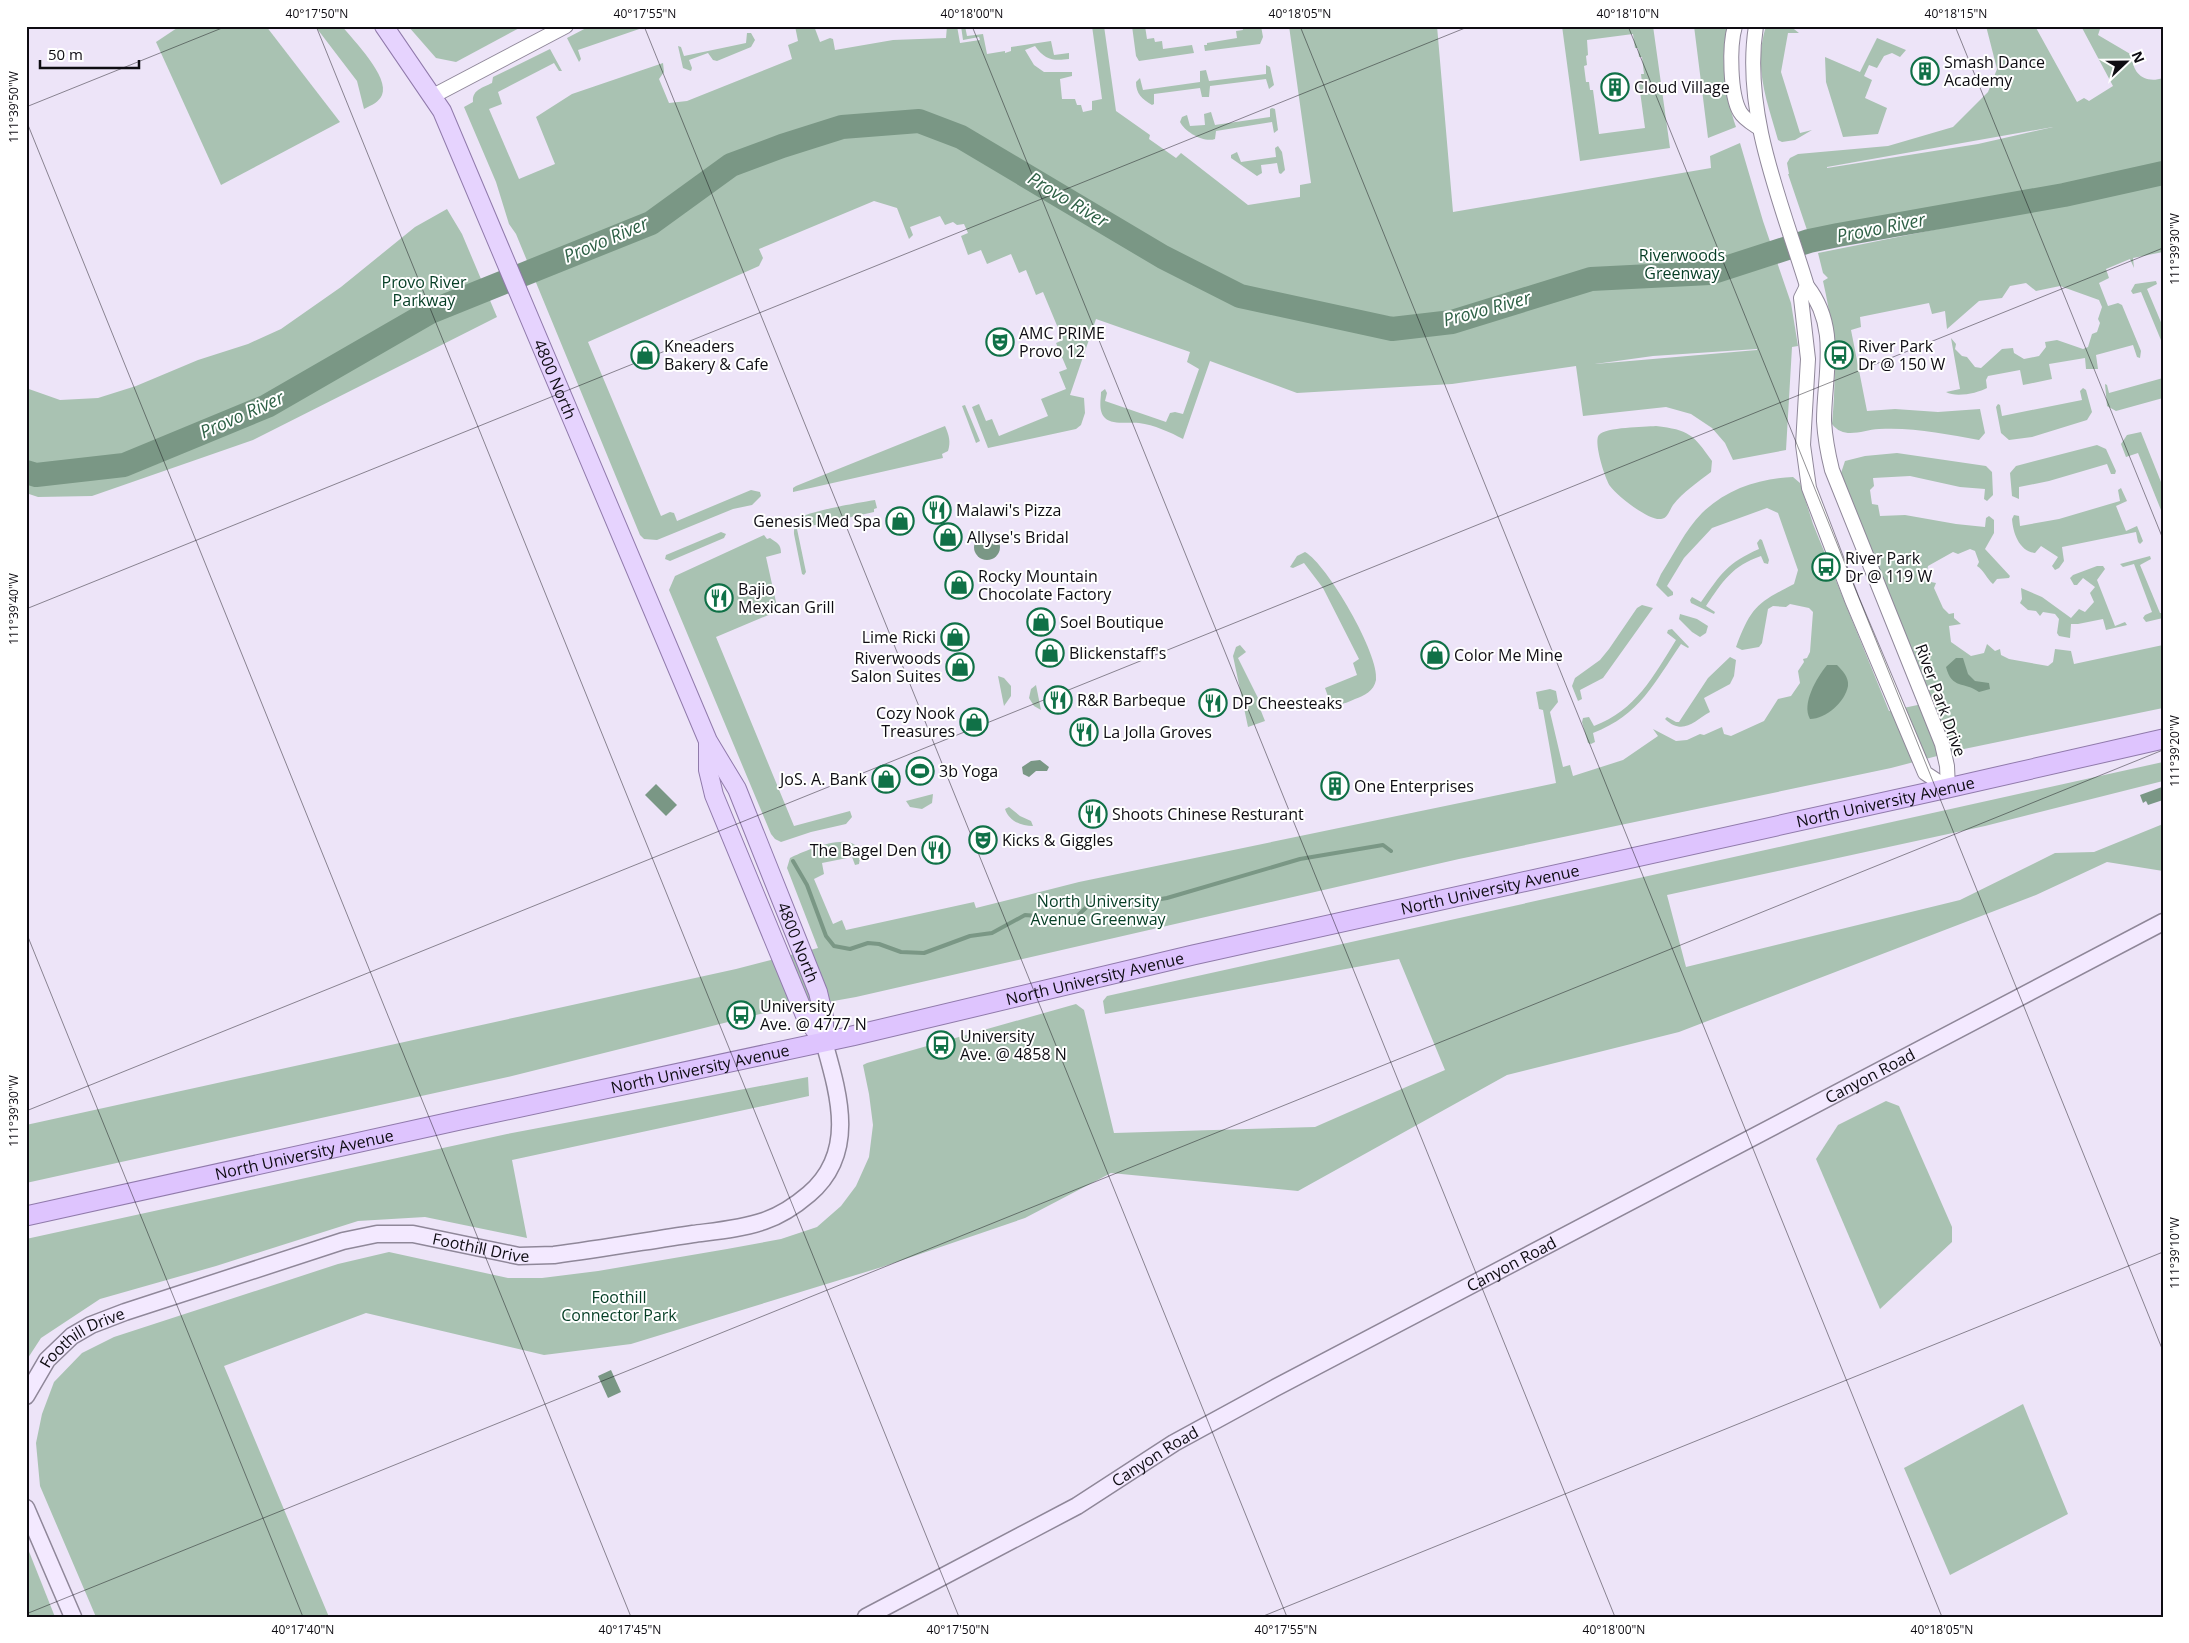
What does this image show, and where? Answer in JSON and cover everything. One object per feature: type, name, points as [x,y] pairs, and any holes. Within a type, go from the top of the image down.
[{"type":"highway","name":"North University Avenue","points":[[26,1216],[824,1042],[1193,955],[2163,739]]},
{"type":"main road","name":"4800 North","points":[[384,26],[442,111],[708,741],[736,789],[818,992],[824,1017],[824,1042]]},
{"type":"main road","name":"Canyon Road","points":[[866,1617],[1077,1506],[1174,1443],[1281,1384],[2163,922]]},
{"type":"main road","name":"Foothill Drive","points":[[26,1396],[47,1360],[72,1336],[90,1325],[319,1248],[358,1237],[376,1234],[413,1234],[519,1256],[554,1256],[748,1226],[782,1214],[818,1186],[827,1175],[838,1149],[841,1128],[840,1108],[837,1089],[824,1042]]},
{"type":"main road","points":[[26,1508],[73,1617]]},
{"type":"street","points":[[433,96],[566,26]]},
{"type":"street","points":[[1735,26],[1731,65],[1735,93],[1740,112],[1759,128]]},
{"type":"street","name":"River Park Drive","points":[[1756,26],[1752,66],[1759,128],[1807,286],[1818,304],[1824,320],[1829,368],[1824,420],[1827,451],[1832,470],[1942,744],[1947,766],[1948,788]]},
{"type":"street","points":[[1807,286],[1801,298],[1808,359],[1803,457],[1809,488],[1822,527],[1926,773],[1948,788]]},
{"type":"green space","points":[[180,26],[266,26],[340,122],[221,185],[156,42]]},
{"type":"green space","points":[[315,26],[342,26],[362,49],[376,69],[383,87],[381,97],[372,105],[364,109],[357,81]]},
{"type":"green space","points":[[408,26],[523,26],[456,62],[436,58]]},
{"type":"green space","points":[[590,26],[648,26],[578,50],[581,59],[579,62],[567,38]]},
{"type":"green space","name":"Riverwoods Greenway","points":[[795,26],[814,26],[820,42],[830,38],[833,39],[835,50],[893,40],[946,38],[947,26],[957,26],[960,43],[980,40],[979,37],[963,40],[961,26],[965,26],[967,36],[983,34],[987,54],[1005,51],[1005,53],[1011,51],[1011,47],[1051,41],[1054,55],[1069,53],[1069,59],[1058,60],[1046,57],[1035,46],[1025,50],[1034,65],[1044,72],[1072,72],[1072,76],[1060,79],[1062,99],[1075,99],[1077,105],[1081,105],[1083,112],[1092,110],[1092,101],[1102,99],[1092,26],[1104,26],[1116,111],[1150,135],[1149,139],[1176,158],[1181,153],[1248,205],[1300,197],[1300,185],[1311,183],[1289,26],[1437,26],[1453,212],[1711,168],[1710,156],[1740,143],[1763,221],[1791,303],[1798,346],[1792,347],[1786,450],[1733,460],[1725,443],[1712,428],[1691,414],[1666,407],[1583,416],[1576,366],[1452,384],[1297,393],[1210,361],[1183,439],[1150,425],[1108,420],[1101,412],[1101,392],[1105,389],[1107,393],[1105,401],[1166,422],[1170,413],[1183,414],[1199,369],[1187,362],[1190,352],[1096,319],[1070,395],[1084,398],[1085,413],[1081,425],[1076,429],[988,448],[972,407],[979,404],[986,421],[992,419],[999,436],[1048,416],[1041,399],[1066,389],[1059,372],[1067,369],[1056,343],[1063,340],[1043,292],[1036,295],[1026,270],[1019,273],[1011,254],[987,264],[981,250],[968,255],[961,236],[968,233],[964,224],[957,225],[953,222],[945,225],[940,216],[910,227],[913,235],[909,239],[897,208],[874,201],[759,249],[763,258],[759,266],[588,342],[661,516],[670,512],[674,513],[677,521],[751,490],[760,492],[761,496],[752,505],[733,509],[657,540],[644,539],[640,535],[516,234],[509,224],[496,182],[464,107],[473,102],[474,95],[478,90],[492,83],[493,77],[550,49],[562,71],[559,71],[554,63],[498,92],[502,104],[489,109],[519,179],[555,164],[536,117],[572,94],[663,63],[664,72],[659,79],[669,103],[687,101],[792,59],[788,45],[798,41]],"holes":[[[1757,350],[1595,364],[1653,356]]]},
{"type":"green space","points":[[1132,26],[1145,26],[1147,39],[1154,38],[1155,42],[1162,41],[1163,49],[1192,45],[1194,53],[1139,61],[1136,56]]},
{"type":"green space","points":[[1242,26],[1261,26],[1263,37],[1260,44],[1205,51],[1204,45],[1207,45],[1207,43],[1237,38],[1236,31],[1243,30]]},
{"type":"green space","points":[[1562,26],[1653,26],[1670,148],[1580,161]],"holes":[[[1633,34],[1635,48],[1638,48],[1639,57],[1642,57],[1644,74],[1641,74],[1642,83],[1639,84],[1645,128],[1599,134],[1593,90],[1590,90],[1589,82],[1586,82],[1584,66],[1587,65],[1587,40]]]},
{"type":"green space","points":[[1694,26],[1727,26],[1724,52],[1726,90],[1736,127],[1708,138]]},
{"type":"green space","points":[[1766,26],[1790,26],[1799,33],[1788,33],[1781,72],[1800,133],[1812,130],[1795,140],[1782,142],[1778,140],[1766,97],[1761,70],[1761,56]]},
{"type":"green space","points":[[1986,26],[2035,26],[2077,102],[2084,98],[2089,101],[2113,86],[2081,26],[2101,26],[2098,35],[2132,55],[2134,67],[2141,76],[2151,80],[2163,78],[2163,162],[2061,185],[1807,230],[1788,174],[1787,163],[1790,158],[1798,154],[1888,146],[1953,127],[1988,92],[1997,69]],"holes":[[[2053,127],[1978,144],[1827,168]]]},
{"type":"green space","points":[[747,33],[751,33],[755,40],[751,47],[717,61],[713,60],[708,53],[689,60],[692,68],[691,71],[683,68],[678,46],[681,47],[684,56],[746,43]]},
{"type":"green space","points":[[1877,38],[1906,50],[1900,57],[1892,53],[1884,56],[1877,68],[1869,65],[1864,76],[1872,80],[1865,98],[1887,108],[1878,134],[1843,137],[1826,82],[1825,57],[1860,72]]},
{"type":"green space","points":[[1266,65],[1270,67],[1274,85],[1269,89],[1266,79],[1210,86],[1209,97],[1202,97],[1200,88],[1154,94],[1154,104],[1152,105],[1140,96],[1136,86],[1136,82],[1140,78],[1143,90],[1200,82],[1200,71],[1206,70],[1209,81],[1266,74]]},
{"type":"green space","points":[[1270,109],[1275,109],[1278,130],[1274,133],[1272,122],[1216,131],[1215,139],[1211,140],[1200,138],[1190,133],[1180,122],[1182,117],[1187,115],[1190,126],[1205,125],[1204,114],[1211,112],[1215,125],[1270,117]]},
{"type":"green space","points":[[1278,146],[1282,152],[1285,170],[1281,174],[1279,173],[1277,163],[1261,165],[1262,173],[1257,176],[1231,158],[1231,155],[1237,152],[1241,162],[1276,157],[1275,148]]},
{"type":"green space","points":[[2163,184],[2163,252],[2133,258],[2134,268],[2130,259],[2106,269],[2109,278],[2099,283],[2108,306],[2118,303],[2122,305],[2141,351],[2140,358],[2137,357],[2133,345],[2096,355],[2098,369],[2086,369],[2085,358],[2049,364],[2052,379],[2023,385],[2020,370],[1988,376],[1986,380],[1987,388],[1978,392],[1955,395],[1946,392],[1960,389],[1951,338],[1956,344],[1955,349],[1962,356],[1967,357],[1975,367],[1981,368],[2002,349],[2013,348],[2014,353],[2024,359],[2039,356],[2046,347],[2045,342],[2057,340],[2083,349],[2088,347],[2092,334],[2097,332],[2100,323],[2098,319],[2102,307],[2099,300],[2060,286],[2036,291],[2026,283],[2010,286],[2002,298],[1979,301],[1947,329],[1945,311],[1932,314],[1929,303],[1860,317],[1861,327],[1851,330],[1867,411],[1895,409],[1938,412],[1980,409],[1985,433],[1979,440],[1904,429],[1879,429],[1848,433],[1842,432],[1832,424],[1834,352],[1823,281],[1828,278],[1823,273],[1818,253]]},
{"type":"green space","name":"Provo River Parkway","points":[[447,209],[462,234],[497,317],[253,440],[92,496],[38,497],[26,493],[26,388],[60,400],[98,398],[136,386],[198,360],[248,344],[281,329],[341,287],[415,227]]},
{"type":"green space","points":[[2156,281],[2157,284],[2147,289],[2163,327],[2163,345],[2141,292],[2133,294],[2131,291],[2135,284]]},
{"type":"green space","points":[[2163,378],[2163,398],[2116,411],[2107,406],[2105,384],[2109,393]]},
{"type":"green space","points":[[2083,388],[2086,390],[2092,412],[2087,420],[2032,437],[2009,440],[2001,433],[1996,407],[1998,404],[2000,405],[2002,416],[2082,400],[2080,391]]},
{"type":"green space","points":[[965,405],[980,441],[976,443],[962,406]]},
{"type":"green space","points":[[945,426],[949,445],[948,451],[942,454],[943,458],[793,492],[793,488],[796,486]]},
{"type":"green space","points":[[1656,426],[1676,429],[1689,435],[1695,439],[1712,461],[1711,472],[1681,496],[1667,516],[1661,519],[1656,519],[1641,512],[1610,486],[1605,476],[1597,445],[1599,435],[1609,430]]},
{"type":"green space","points":[[2141,432],[2163,487],[2163,515],[2138,453],[2126,457],[2121,444],[2127,435]]},
{"type":"green space","points":[[2097,445],[2106,449],[2116,471],[2115,474],[2111,474],[2107,464],[2049,481],[2019,487],[2019,499],[2012,496],[2010,473],[2016,466]]},
{"type":"green space","name":"North University Avenue Greenway","points":[[1897,453],[1986,466],[1992,472],[1993,495],[1987,501],[1984,499],[1985,489],[1960,487],[1910,476],[1873,478],[1874,486],[1870,490],[1872,504],[1878,505],[1880,516],[1905,515],[1985,527],[1986,518],[1989,516],[1994,520],[1994,533],[1985,549],[2010,576],[2009,578],[1997,579],[1993,584],[1977,566],[1979,562],[1975,551],[1970,549],[1958,554],[1953,552],[1928,566],[1927,571],[1931,582],[1936,583],[1934,588],[1943,608],[1949,614],[1954,613],[1954,618],[1961,624],[1949,626],[1951,642],[1971,656],[1984,653],[1987,644],[1995,651],[2000,649],[2001,655],[2009,659],[2048,666],[2053,662],[2055,649],[2071,651],[2074,664],[2163,645],[2163,708],[1964,749],[1891,768],[1459,859],[856,997],[760,1014],[512,1076],[26,1183],[26,1125],[736,969],[818,948],[787,868],[790,858],[822,846],[846,842],[854,845],[859,852],[859,864],[855,865],[852,857],[822,863],[824,874],[814,879],[833,924],[842,920],[846,930],[974,902],[976,908],[1079,882],[1556,783],[1543,710],[1539,709],[1536,692],[1550,689],[1556,691],[1558,702],[1550,712],[1563,767],[1570,765],[1573,776],[1623,760],[1658,736],[1653,729],[1676,741],[1687,740],[1700,734],[1704,735],[1722,727],[1724,734],[1731,736],[1764,721],[1778,699],[1791,696],[1800,683],[1798,671],[1804,662],[1803,659],[1807,658],[1810,652],[1813,612],[1809,608],[1790,604],[1786,607],[1773,606],[1768,609],[1762,643],[1759,647],[1742,650],[1736,647],[1751,614],[1771,596],[1794,584],[1798,570],[1778,513],[1767,508],[1712,528],[1684,558],[1667,586],[1673,592],[1673,595],[1668,597],[1656,585],[1685,534],[1702,513],[1722,497],[1744,486],[1768,480],[1793,477],[1800,483],[1813,524],[1889,711],[1932,702],[1841,473],[1845,461],[1865,456]]},
{"type":"green space","points":[[2121,488],[2127,501],[2116,506],[2126,531],[2137,526],[2143,541],[2140,544],[2136,532],[2062,547],[2064,561],[2055,570],[2052,566],[2058,557],[2041,546],[2035,553],[2029,552],[2021,545],[2015,535],[2012,519],[2014,515],[2019,516],[2020,526],[2059,519],[2120,501],[2118,490]]},
{"type":"green space","points":[[875,500],[877,508],[874,509],[874,512],[797,529],[806,572],[804,575],[802,574],[794,534],[795,524],[798,519],[822,510]]},
{"type":"green space","points":[[721,532],[726,534],[724,538],[670,561],[665,559],[666,555]]},
{"type":"green space","points":[[764,535],[767,539],[770,538],[777,543],[781,550],[781,553],[766,557],[778,611],[716,637],[794,826],[850,811],[852,817],[846,824],[811,832],[781,842],[771,834],[669,590],[675,576]]},
{"type":"green space","points":[[1760,539],[1769,560],[1768,564],[1764,563],[1761,556],[1751,560],[1729,575],[1706,606],[1715,612],[1714,614],[1691,603],[1692,597],[1701,602],[1726,570],[1739,559],[1759,549],[1757,543]]},
{"type":"green space","points":[[1305,552],[1315,560],[1338,591],[1361,632],[1370,651],[1375,668],[1376,680],[1371,690],[1342,704],[1330,702],[1325,688],[1357,675],[1353,663],[1359,659],[1323,588],[1304,563],[1293,568],[1290,567],[1297,556]]},
{"type":"green space","points":[[2150,556],[2151,559],[2140,565],[2160,613],[2163,613],[2163,618],[2146,622],[2143,618],[2152,612],[2134,564],[2123,567],[2120,564]]},
{"type":"green space","points":[[2097,566],[2103,566],[2105,569],[2097,580],[2115,626],[2125,622],[2127,625],[2106,630],[2103,619],[2071,624],[2070,638],[2059,636],[2057,633],[2059,619],[2055,614],[2043,612],[2040,616],[2036,611],[2028,610],[2020,603],[2022,599],[2021,588],[2042,597],[2071,618],[2079,609],[2085,612],[2094,602],[2090,593],[2095,587],[2083,578],[2077,585],[2074,585],[2070,578],[2073,575]]},
{"type":"green space","points":[[1642,605],[1653,608],[1603,678],[1580,690],[1582,699],[1578,701],[1572,686],[1575,678],[1600,660],[1637,608]]},
{"type":"green space","points":[[1680,614],[1697,619],[1708,626],[1706,633],[1700,637],[1692,632],[1679,619]]},
{"type":"green space","points":[[1672,629],[1689,647],[1681,644],[1645,696],[1623,717],[1593,733],[1595,742],[1588,743],[1582,722],[1583,718],[1589,717],[1594,726],[1609,719],[1632,702],[1651,679],[1676,640],[1667,633],[1668,630]]},
{"type":"green space","points":[[1240,645],[1246,652],[1238,658],[1259,700],[1257,701],[1265,721],[1248,727],[1233,656],[1236,647]]},
{"type":"green space","points":[[1730,657],[1736,660],[1734,676],[1730,684],[1704,698],[1710,712],[1683,727],[1671,724],[1665,719],[1667,717],[1679,722],[1708,678]]},
{"type":"green space","points":[[998,676],[1004,678],[1011,686],[1011,696],[1004,706]]},
{"type":"green space","points":[[1036,685],[1041,710],[1034,706],[1029,698],[1031,689]]},
{"type":"green space","name":"Foothill Connector Park","points":[[2163,762],[2163,781],[1985,826],[1667,895],[1686,967],[1960,900],[2055,853],[2094,852],[2163,824],[2163,871],[2107,862],[2036,895],[1679,1032],[1507,1075],[1298,1191],[1111,1173],[1025,1218],[882,1267],[631,1344],[544,1355],[366,1313],[224,1366],[329,1617],[96,1617],[40,1486],[36,1443],[42,1414],[54,1382],[82,1353],[114,1337],[338,1264],[389,1252],[508,1278],[542,1278],[598,1271],[781,1239],[817,1227],[841,1206],[856,1186],[869,1157],[873,1125],[863,1065],[867,1063],[1076,1004],[1084,1010],[1114,1133],[1315,1127],[1445,1070],[1399,959],[1105,1014],[1103,1001],[1107,996]]},
{"type":"green space","points":[[933,794],[932,803],[922,809],[910,807],[906,801]]},
{"type":"green space","points":[[1009,807],[1020,816],[1031,821],[1033,826],[1020,824],[1012,820],[1005,809]]},
{"type":"green space","points":[[808,1077],[809,1096],[512,1160],[527,1238],[425,1217],[358,1221],[216,1266],[100,1299],[41,1338],[26,1361],[26,1239],[507,1134]]},
{"type":"green space","points":[[1886,1101],[1899,1106],[1952,1227],[1952,1242],[1880,1309],[1816,1159],[1838,1125]]},
{"type":"green space","points":[[2023,1404],[2068,1514],[1950,1575],[1904,1468]]},
{"type":"green space","points":[[26,1544],[55,1617],[26,1617]]},
{"type":"shaded area","points":[[987,534],[996,538],[1000,547],[996,556],[987,560],[978,556],[974,547],[978,538]]},
{"type":"shaded area","points":[[1956,658],[1963,658],[1968,674],[1975,681],[1989,683],[1990,689],[1979,692],[1955,682],[1946,667]]},
{"type":"shaded area","points":[[1827,665],[1837,665],[1845,674],[1848,686],[1843,698],[1834,709],[1822,716],[1810,719],[1807,706],[1811,691]]},
{"type":"shaded area","points":[[1040,760],[1049,767],[1047,771],[1036,771],[1029,777],[1023,774],[1022,767],[1031,761]]},
{"type":"shaded area","points":[[656,784],[677,805],[666,816],[645,795]]},
{"type":"shaded area","points":[[2162,787],[2163,800],[2148,805],[2146,801],[2143,803],[2140,795]]},
{"type":"shaded area","points":[[611,1370],[621,1392],[608,1398],[598,1376]]},
{"type":"waterway","name":"Provo River","points":[[26,472],[36,475],[124,465],[267,406],[430,312],[651,223],[731,165],[842,127],[919,121],[961,137],[1163,257],[1240,296],[1392,329],[1452,322],[1591,279],[1710,273],[1809,241],[2064,195],[2163,173]]},
{"type":"waterway","points":[[793,861],[807,885],[826,936],[834,946],[850,949],[868,943],[879,944],[901,952],[924,953],[970,936],[992,933],[1025,915],[1074,919],[1090,904],[1104,897],[1127,905],[1167,898],[1300,859],[1383,845],[1391,851]]},
{"type":"place","name":"Smash Dance Academy","points":[[1925,71]]},
{"type":"place","name":"Cloud Village","points":[[1615,87]]},
{"type":"place","name":"AMC PRIME Provo 12","points":[[1000,342]]},
{"type":"place","name":"Kneaders Bakery & Cafe","points":[[645,355]]},
{"type":"place","name":"River Park Dr @ 150 W","points":[[1839,355]]},
{"type":"place","name":"Malawi's Pizza","points":[[937,510]]},
{"type":"place","name":"Genesis Med Spa","points":[[900,521]]},
{"type":"place","name":"Allyse's Bridal","points":[[948,537]]},
{"type":"place","name":"River Park Dr @ 119 W","points":[[1826,567]]},
{"type":"place","name":"Rocky Mountain Chocolate Factory","points":[[959,585]]},
{"type":"place","name":"Bajio Mexican Grill","points":[[719,598]]},
{"type":"place","name":"Soel Boutique","points":[[1041,622]]},
{"type":"place","name":"Lime Ricki","points":[[955,637]]},
{"type":"place","name":"Blickenstaff's","points":[[1050,653]]},
{"type":"place","name":"Color Me Mine","points":[[1435,655]]},
{"type":"place","name":"Riverwoods Salon Suites","points":[[960,667]]},
{"type":"place","name":"R&R Barbeque","points":[[1058,700]]},
{"type":"place","name":"DP Cheesteaks","points":[[1213,703]]},
{"type":"place","name":"Cozy Nook Treasures","points":[[974,722]]},
{"type":"place","name":"La Jolla Groves","points":[[1084,732]]},
{"type":"place","name":"3b Yoga","points":[[920,771]]},
{"type":"place","name":"JoS. A. Bank","points":[[886,779]]},
{"type":"place","name":"One Enterprises","points":[[1335,786]]},
{"type":"place","name":"Shoots Chinese Resturant","points":[[1093,814]]},
{"type":"place","name":"Kicks & Giggles","points":[[983,840]]},
{"type":"place","name":"The Bagel Den","points":[[936,850]]},
{"type":"place","name":"University Ave. @ 4777 N","points":[[741,1015]]},
{"type":"place","name":"University Ave. @ 4858 N","points":[[941,1045]]}]
